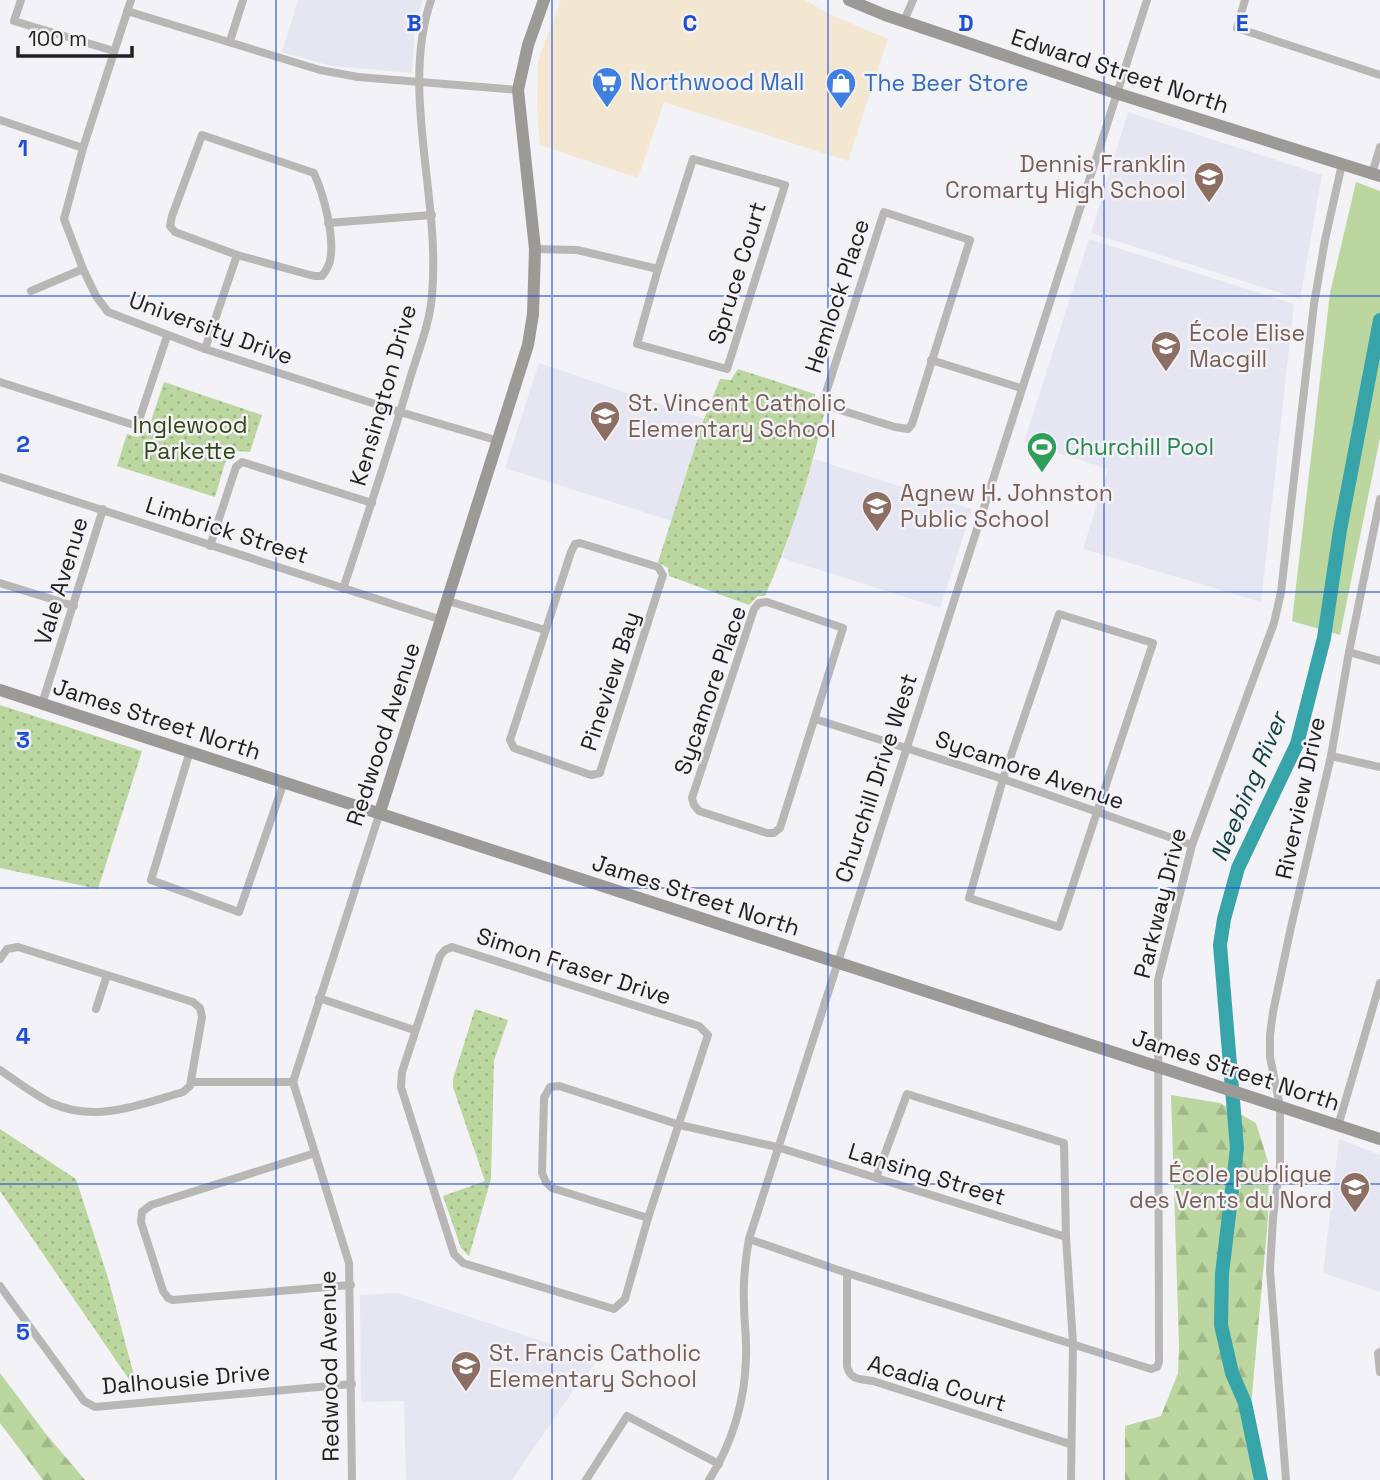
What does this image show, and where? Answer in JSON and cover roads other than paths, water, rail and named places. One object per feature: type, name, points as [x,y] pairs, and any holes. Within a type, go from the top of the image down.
[{"type":"street","points":[[21,0],[14,22],[114,51]]},
{"type":"street","name":"University Drive","points":[[131,0],[83,148],[64,219],[83,269],[96,296],[108,312],[205,349],[499,441]]},
{"type":"street","points":[[230,41],[243,0]]},
{"type":"street","name":"Kensington Drive","points":[[343,589],[400,412],[432,295],[432,215],[419,82],[420,42],[431,0]]},
{"type":"street","name":"Redwood Avenue","points":[[352,1480],[349,1263],[293,1082],[528,345],[533,314],[535,249],[518,90],[528,44],[544,0]]},
{"type":"street","name":"Edward Street North","points":[[849,0],[1119,94],[1376,175]]},
{"type":"street","points":[[904,21],[913,0]]},
{"type":"street","name":"Churchill Drive West","points":[[709,1480],[733,1430],[743,1395],[747,1356],[744,1269],[749,1239],[1147,0]]},
{"type":"street","points":[[1245,0],[1237,28],[1380,75]]},
{"type":"street","points":[[127,11],[320,70],[358,77],[518,90]]},
{"type":"street","points":[[0,120],[83,148]]},
{"type":"street","points":[[202,135],[314,173],[324,195],[328,223],[330,262],[322,276],[237,255],[175,232],[170,226],[202,135]]},
{"type":"street","points":[[1376,175],[1380,147]]},
{"type":"street","name":"Spruce Court","points":[[694,159],[785,186],[727,369],[637,344],[658,268],[694,159]]},
{"type":"street","name":"Parkway Drive","points":[[749,1239],[847,1273],[1151,1369],[1157,1367],[1160,1066],[1158,980],[1192,845],[1276,615],[1281,592],[1314,304],[1342,164]]},
{"type":"street","name":"Hemlock Place","points":[[884,212],[970,240],[931,360],[912,424],[908,429],[824,405],[884,212]]},
{"type":"street","points":[[328,223],[432,215]]},
{"type":"street","points":[[535,249],[577,250],[658,268]]},
{"type":"street","points":[[205,349],[237,255]]},
{"type":"street","points":[[31,291],[83,269]]},
{"type":"street","points":[[0,382],[137,426],[167,336]]},
{"type":"street","points":[[931,360],[1021,388]]},
{"type":"street","points":[[210,546],[236,467],[242,461],[372,503]]},
{"type":"street","name":"Limbrick Street","points":[[0,477],[442,621]]},
{"type":"street","name":"Riverview Drive","points":[[1286,1480],[1270,1270],[1280,1165],[1280,1106],[1270,1057],[1273,1012],[1331,756],[1380,499]]},
{"type":"street","name":"Vale Avenue","points":[[42,704],[103,509]]},
{"type":"street","name":"Pineview Bay","points":[[580,543],[662,570],[662,581],[601,769],[596,775],[586,774],[511,745],[510,740],[545,630],[575,544],[580,543]]},
{"type":"street","points":[[0,583],[74,606]]},
{"type":"street","points":[[448,601],[545,630]]},
{"type":"street","name":"Sycamore Place","points":[[766,602],[843,628],[815,719],[780,828],[774,833],[699,811],[694,805],[692,798],[754,608],[759,603],[766,602]]},
{"type":"street","points":[[1059,614],[1153,643],[1096,812],[1059,928],[969,898],[1003,779],[1059,614]]},
{"type":"street","points":[[1349,652],[1380,661]]},
{"type":"street","name":"James Street North","points":[[0,690],[1380,1139]]},
{"type":"street","name":"Sycamore Avenue","points":[[815,719],[1003,779],[1192,845]]},
{"type":"street","points":[[190,751],[150,880],[239,912],[284,782]]},
{"type":"street","points":[[1331,756],[1380,766]]},
{"type":"street","points":[[0,959],[7,948],[14,947],[192,1002],[200,1008],[202,1017],[191,1082],[183,1092],[124,1110],[88,1112],[50,1102],[0,1070]]},
{"type":"street","name":"Simon Fraser Drive","points":[[452,947],[699,1026],[706,1032],[708,1040],[620,1306],[614,1309],[458,1260],[401,1087],[402,1072],[414,1030],[440,956],[452,947]]},
{"type":"street","points":[[96,1009],[107,975]]},
{"type":"street","points":[[1338,1126],[1380,984]]},
{"type":"street","points":[[320,998],[414,1030]]},
{"type":"street","points":[[191,1082],[293,1082]]},
{"type":"street","name":"Lansing Street","points":[[648,1218],[554,1189],[546,1182],[542,1171],[544,1098],[550,1087],[559,1086],[680,1125],[777,1147],[1066,1237]]},
{"type":"street","points":[[876,1178],[906,1094],[1064,1143],[1066,1237],[1073,1343],[1071,1480]]},
{"type":"street","points":[[315,1153],[151,1205],[142,1212],[141,1222],[163,1291],[173,1300],[351,1284]]},
{"type":"street","name":"Acadia Court","points":[[847,1273],[847,1366],[854,1379],[873,1381],[1070,1444]]},
{"type":"street","name":"Dalhousie Drive","points":[[0,1286],[84,1401],[95,1407],[352,1384]]},
{"type":"street","points":[[1380,1353],[1380,1372]]},
{"type":"street","points":[[586,1480],[627,1416],[719,1464]]},
{"type":"waterway","name":"Neebing River","points":[[1261,1480],[1245,1403],[1232,1373],[1221,1325],[1222,1274],[1237,1148],[1220,945],[1238,868],[1297,744],[1324,638],[1340,530],[1380,320]]},
{"type":"place","name":"Northwood Mall","points":[[607,109]]},
{"type":"place","name":"The Beer Store","points":[[841,110]]},
{"type":"place","name":"Dennis Franklin Cromarty High School","points":[[1209,204]]},
{"type":"place","name":"École Elise Macgill","points":[[1166,373]]},
{"type":"place","name":"St. Vincent Catholic Elementary School","points":[[605,443]]},
{"type":"place","name":"Churchill Pool","points":[[1042,474]]},
{"type":"place","name":"Agnew H. Johnston Public School","points":[[877,533]]},
{"type":"place","name":"École publique des Vents du Nord","points":[[1355,1214]]},
{"type":"place","name":"St. Francis Catholic Elementary School","points":[[466,1393]]},
{"type":"park label","name":"Inglewood Parkette","points":[[190,438]]}]
